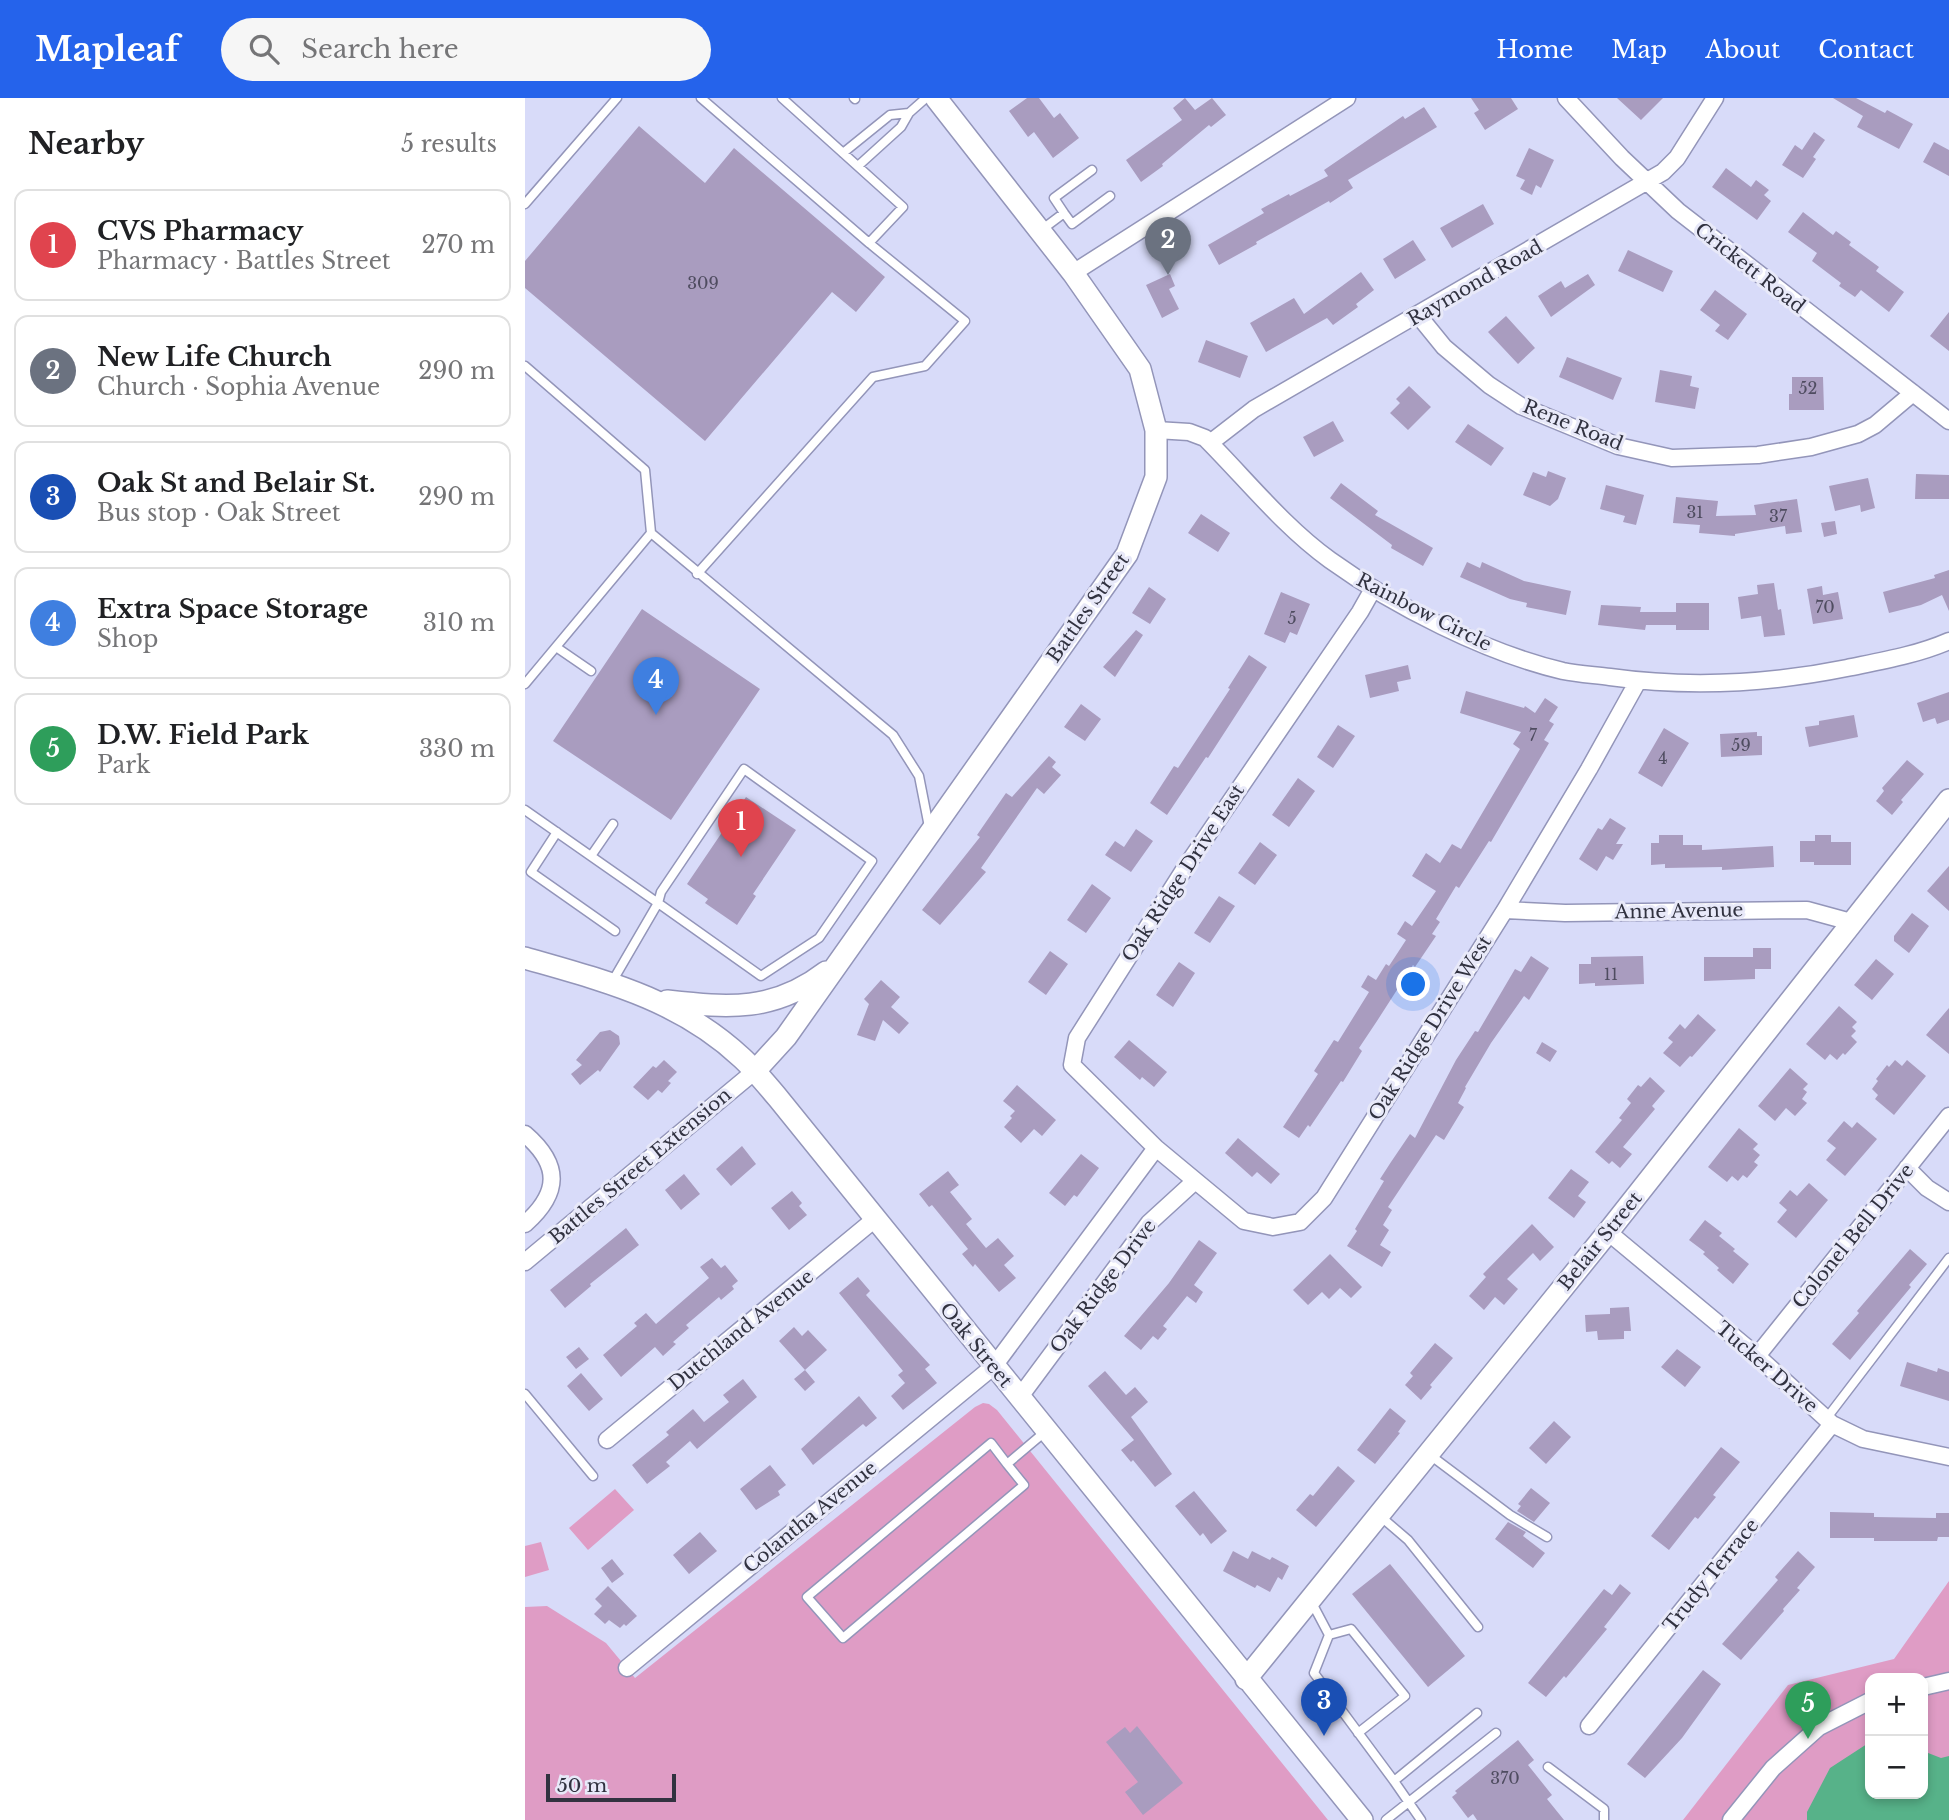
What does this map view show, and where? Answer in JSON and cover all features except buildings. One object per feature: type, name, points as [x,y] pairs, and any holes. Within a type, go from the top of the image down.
[{"type":"main road","name":"Battles Street","points":[[755,1070],[786,1037],[1127,554],[1156,477],[1156,430],[1140,369],[1073,273],[936,98]]},
{"type":"main road","name":"Belair Street","points":[[1247,1679],[1608,1233],[1949,800]]},
{"type":"main road","name":"Oak Street","points":[[525,958],[611,983],[657,1000],[716,1036],[755,1070],[1362,1820]]},
{"type":"main road","name":"Battles Street","points":[[657,1000],[718,1006],[757,1005],[799,990],[841,959]]},
{"type":"street","points":[[1073,273],[1347,98]]},
{"type":"street","name":"Crickett Road","points":[[1566,98],[1648,183],[1712,238],[1949,421]]},
{"type":"street","name":"Raymond Road","points":[[1210,443],[1254,409],[1648,183],[1664,172],[1677,158],[1715,98]]},
{"type":"street","name":"Rene Road","points":[[1418,315],[1444,347],[1489,385],[1521,405],[1618,446],[1672,458],[1758,455],[1811,447],[1875,425],[1913,394]]},
{"type":"street","name":"Rainbow Circle","points":[[1156,430],[1189,432],[1205,438],[1282,519],[1328,559],[1373,589],[1478,643],[1563,671],[1654,683],[1727,683],[1798,678],[1889,659],[1949,641]]},
{"type":"street","name":"Oak Ridge Drive East","points":[[1156,1148],[1072,1065],[1077,1038],[1187,865],[1373,589]]},
{"type":"street","name":"Oak Ridge Drive West","points":[[1156,1148],[1244,1221],[1273,1227],[1300,1222],[1324,1198],[1505,910],[1638,681]]},
{"type":"street","name":"Anne Avenue","points":[[1505,910],[1565,913],[1807,910],[1851,922]]},
{"type":"street","name":"Battles Street Extension","points":[[525,1262],[755,1070]]},
{"type":"street","name":"Colonel Bell Drive","points":[[1757,1356],[1949,1116]]},
{"type":"street","points":[[525,1134],[548,1158],[552,1170],[552,1183],[543,1206],[525,1224]]},
{"type":"street","name":"Oak Ridge Drive","points":[[994,1366],[1156,1148]]},
{"type":"street","points":[[1907,1168],[1927,1188],[1949,1202]]},
{"type":"street","name":"Oak Ridge Drive","points":[[1019,1398],[1149,1223],[1195,1181]]},
{"type":"street","name":"Dutchland Avenue","points":[[607,1440],[875,1219]]},
{"type":"street","name":"Tucker Drive","points":[[1608,1233],[1757,1356],[1829,1422],[1863,1439],[1949,1457]]},
{"type":"street","name":"Colantha Avenue","points":[[627,1668],[994,1366]]},
{"type":"street","name":"Trudy Terrace","points":[[1589,1726],[1829,1422]]},
{"type":"street","points":[[1928,1686],[1949,1681]]},
{"type":"street","points":[[1731,1820],[1773,1768],[1819,1727],[1865,1704]]},
{"type":"lane","points":[[525,204],[618,98]]},
{"type":"lane","points":[[697,574],[873,377],[925,366],[965,321],[869,243],[701,98]]},
{"type":"lane","points":[[782,98],[903,207],[869,243]]},
{"type":"lane","points":[[858,166],[901,127],[909,113],[926,98]]},
{"type":"lane","points":[[843,153],[890,115],[909,113]]},
{"type":"lane","points":[[1092,170],[1054,198],[1064,213],[1072,224],[1110,196]]},
{"type":"lane","points":[[1040,231],[1064,213]]},
{"type":"lane","points":[[525,366],[645,470],[651,533],[893,735],[919,776],[930,833]]},
{"type":"lane","points":[[525,684],[651,533]]},
{"type":"lane","points":[[556,647],[591,671]]},
{"type":"lane","points":[[525,810],[659,903],[761,976],[819,938],[872,861],[744,769],[661,892],[659,903],[611,983]]},
{"type":"lane","points":[[591,856],[613,824]]},
{"type":"lane","points":[[557,832],[528,870],[615,931]]},
{"type":"lane","points":[[1829,1422],[1949,1258]]},
{"type":"lane","points":[[525,1394],[593,1476]]},
{"type":"lane","points":[[1007,1464],[1046,1431]]},
{"type":"lane","points":[[991,1443],[1007,1464],[1024,1485],[843,1638],[807,1597],[991,1443]]},
{"type":"lane","points":[[1430,1455],[1510,1515],[1546,1537]]},
{"type":"lane","points":[[1380,1516],[1408,1540],[1478,1627]]},
{"type":"lane","points":[[1311,1601],[1329,1635],[1314,1674],[1421,1820]]},
{"type":"lane","points":[[1329,1635],[1352,1629],[1405,1696],[1358,1733]]},
{"type":"lane","points":[[1394,1781],[1477,1713]]},
{"type":"lane","points":[[1386,1820],[1496,1733]]},
{"type":"lane","points":[[1548,1768],[1604,1809],[1604,1820]]},
{"type":"shaded area","points":[[983,1403],[997,1410],[1328,1820],[525,1820],[525,1607],[547,1606],[606,1643],[635,1678]]},
{"type":"shaded area","points":[[615,1489],[634,1510],[588,1550],[569,1528]]},
{"type":"shaded area","points":[[541,1542],[549,1570],[525,1577],[525,1546]]},
{"type":"shaded area","points":[[1949,1581],[1949,1820],[1683,1820],[1788,1685],[1894,1659]]},
{"type":"shaded area","points":[[1865,1745],[1865,1799],[1928,1799],[1928,1753],[1941,1758],[1949,1756],[1949,1820],[1807,1820],[1807,1812],[1830,1768]]},
{"type":"place","name":"New Life Church","points":[[1168,275]]},
{"type":"place","name":"Extra Space Storage","points":[[656,715]]},
{"type":"place","name":"CVS Pharmacy","points":[[741,857]]},
{"type":"place","name":"Oak St and Belair St.","points":[[1324,1736]]},
{"type":"place","name":"D.W. Field Park","points":[[1808,1739]]}]
